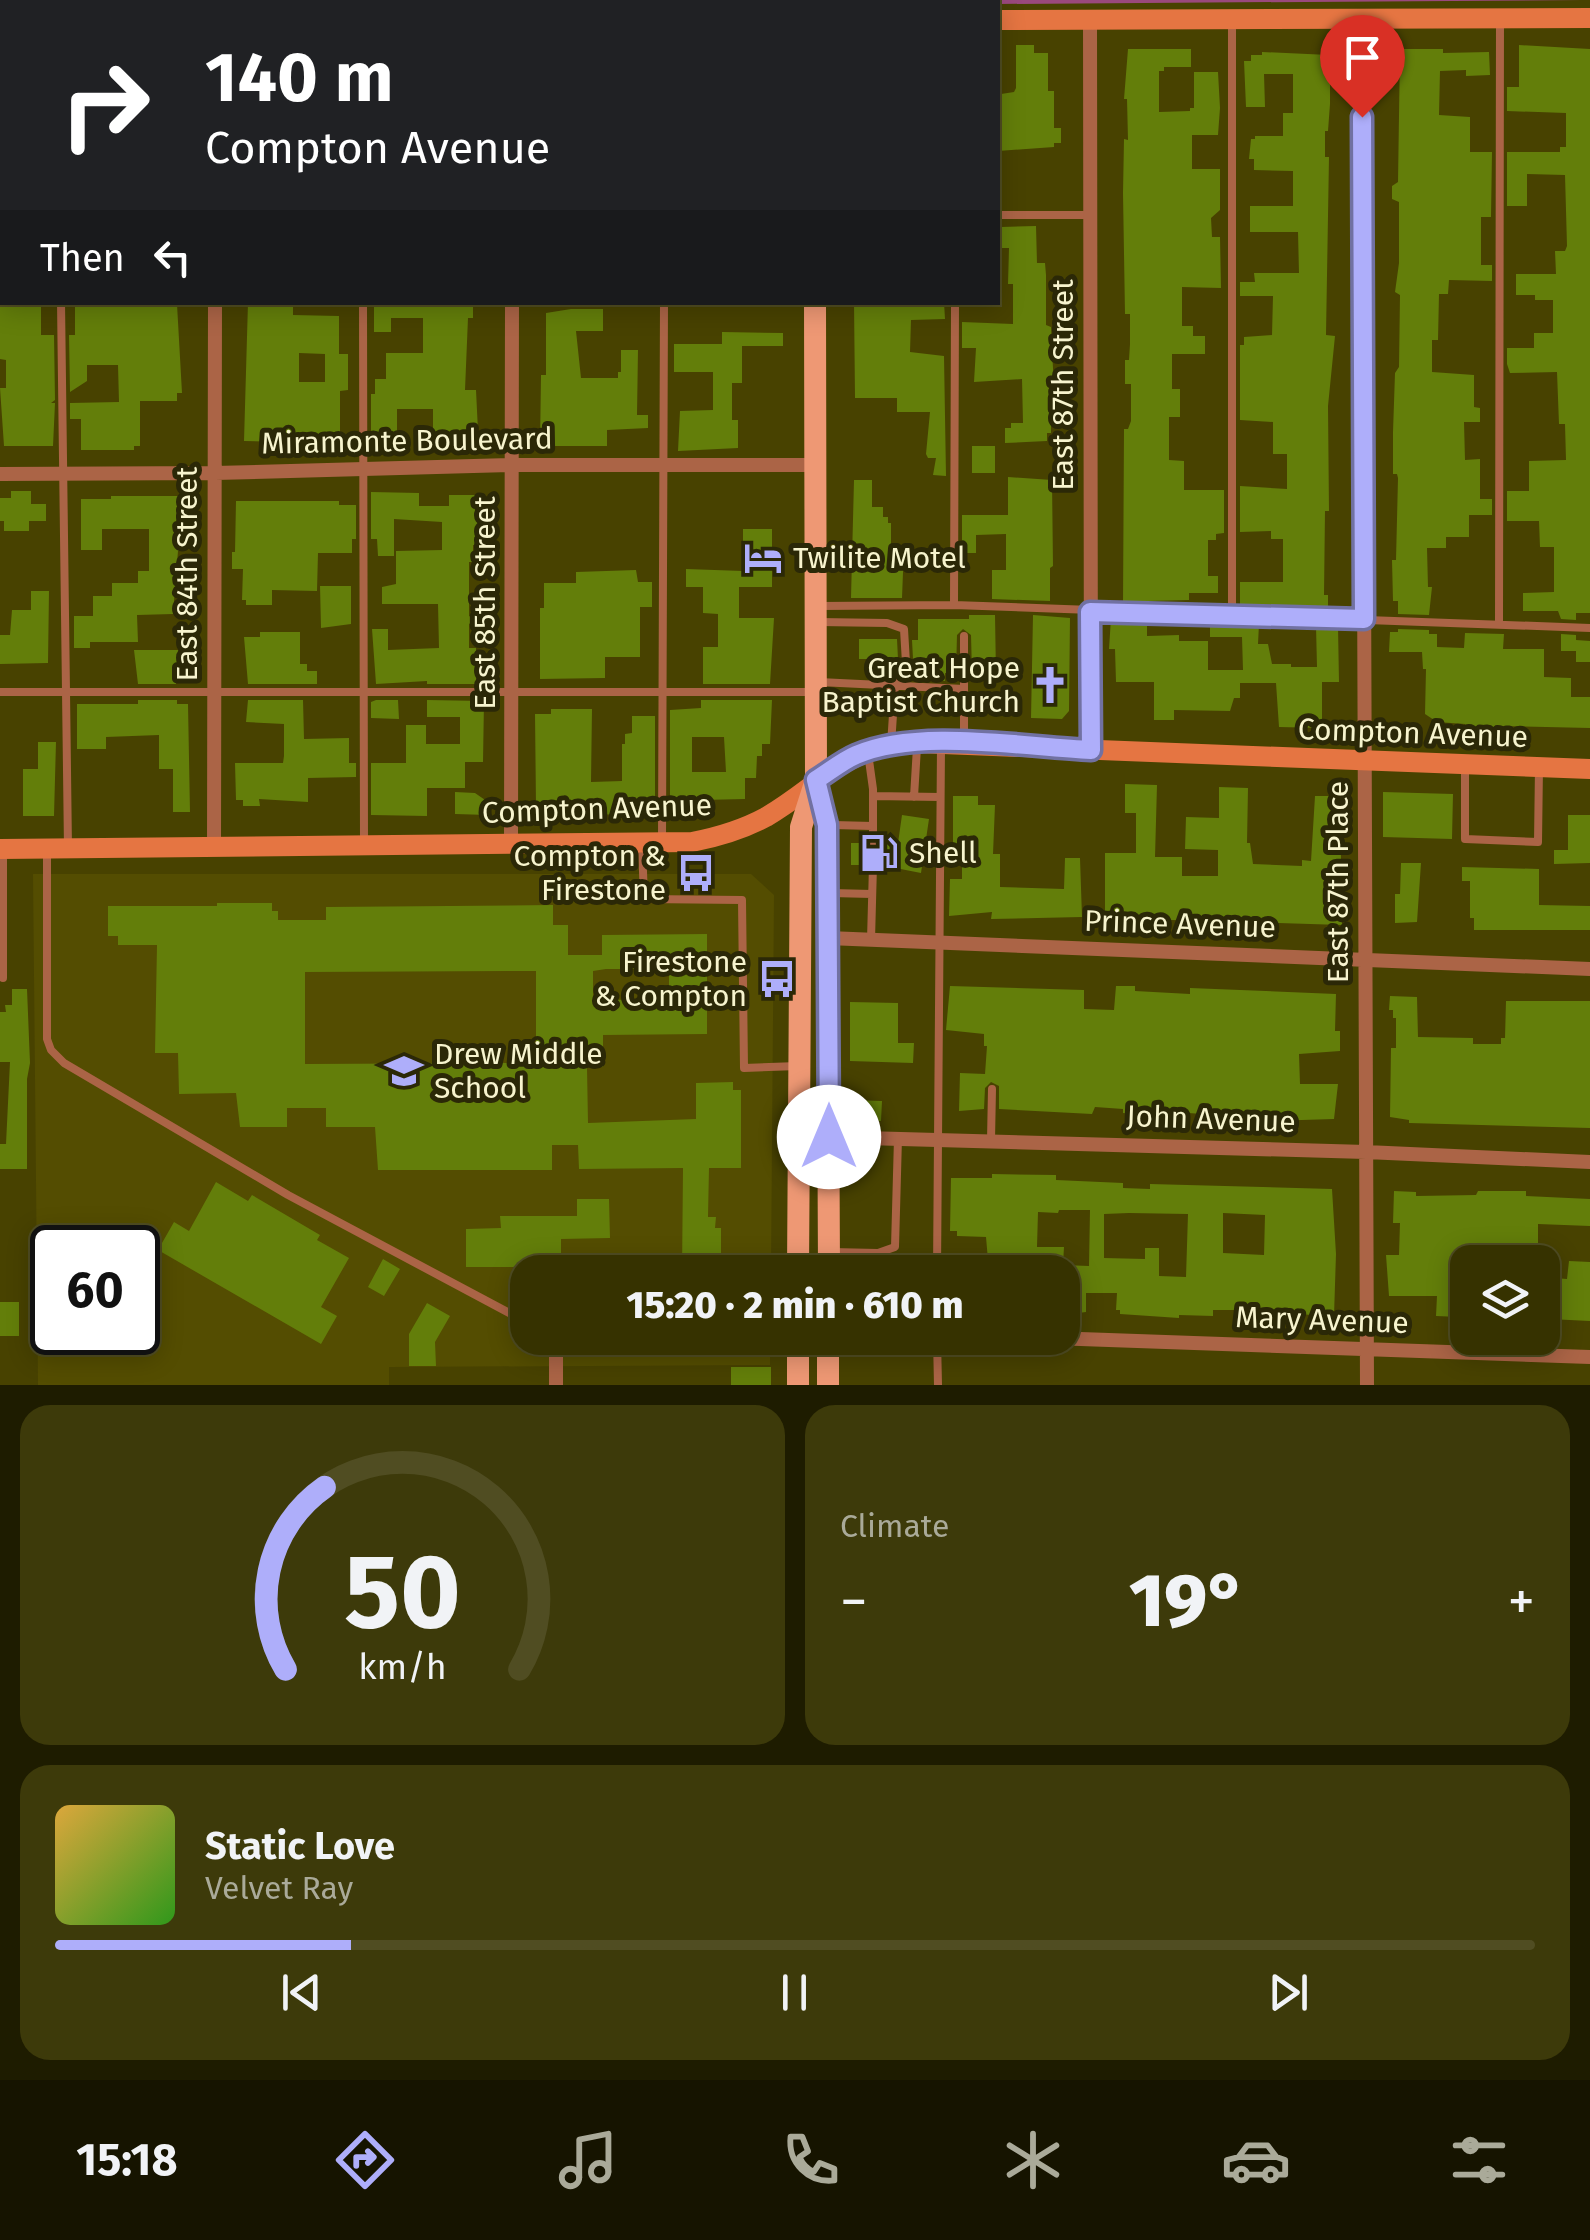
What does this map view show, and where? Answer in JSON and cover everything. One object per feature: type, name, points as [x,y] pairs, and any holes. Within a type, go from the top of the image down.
[{"type":"main road","points":[[1000,20],[1206,10],[1232,20],[1590,18]]},
{"type":"main road","points":[[815,305],[816,780],[827,825],[829,1255]]},
{"type":"main road","name":"Compton Avenue","points":[[2,849],[692,842],[734,832],[769,815],[855,755],[918,742],[1590,770]]},
{"type":"main road","points":[[798,1255],[801,827],[816,780]]},
{"type":"main road","points":[[798,1355],[798,1385]]},
{"type":"main road","points":[[828,1355],[828,1385]]},
{"type":"street","name":"East 87th Street","points":[[1091,750],[1093,17]]},
{"type":"street","name":"East 87th Place","points":[[1362,19],[1367,1385]]},
{"type":"street","name":"East 84th Street","points":[[214,846],[215,305]]},
{"type":"street","name":"East 85th Street","points":[[511,844],[512,305]]},
{"type":"street","name":"Miramonte Boulevard","points":[[0,474],[215,473],[513,464],[816,464]]},
{"type":"street","name":"Prince Avenue","points":[[828,938],[1590,969]]},
{"type":"street","name":"John Avenue","points":[[829,1137],[1590,1162]]},
{"type":"street","name":"Mary Avenue","points":[[1080,1339],[1590,1357]]},
{"type":"street","points":[[556,1385],[557,1355]]},
{"type":"lane","points":[[1499,624],[1500,19]]},
{"type":"lane","points":[[1232,20],[1232,616]]},
{"type":"lane","points":[[1000,215],[1090,215]]},
{"type":"lane","points":[[61,305],[66,693],[46,1038],[51,1050],[64,1062],[288,1195],[510,1313]]},
{"type":"lane","points":[[363,305],[364,845]]},
{"type":"lane","points":[[664,305],[662,692],[652,843],[644,899],[742,900],[744,1068],[799,1066]]},
{"type":"lane","points":[[954,305],[954,606]]},
{"type":"lane","points":[[816,614],[954,606],[1590,628]]},
{"type":"lane","points":[[816,614],[887,623],[904,629],[906,664],[895,684],[891,746]]},
{"type":"lane","points":[[964,636],[964,743]]},
{"type":"lane","points":[[0,692],[662,692],[895,684],[964,688]]},
{"type":"lane","points":[[937,1255],[942,741]]},
{"type":"lane","points":[[914,797],[918,742]]},
{"type":"lane","points":[[868,752],[873,843]]},
{"type":"lane","points":[[1465,765],[1465,839],[1538,842],[1539,768]]},
{"type":"lane","points":[[873,796],[940,797]]},
{"type":"lane","points":[[827,825],[873,826]]},
{"type":"lane","points":[[2,849],[3,978]]},
{"type":"lane","points":[[870,940],[872,865]]},
{"type":"lane","points":[[828,893],[872,894]]},
{"type":"lane","points":[[992,1089],[992,1140]]},
{"type":"lane","points":[[867,1255],[895,1248],[898,1138]]},
{"type":"lane","points":[[937,1355],[938,1385]]},
{"type":"shaded area","points":[[1000,0],[1582,0],[1000,4]]},
{"type":"shaded area","name":"Drew Middle School","points":[[33,874],[751,874],[774,895],[771,1255],[510,1255],[510,1355],[770,1355],[770,1365],[389,1367],[389,1385],[38,1385],[38,1355],[160,1355],[160,1225],[36,1225]]},
{"type":"building","points":[[1016,45],[1034,45],[1034,53],[1048,53],[1048,91],[1054,91],[1054,128],[1061,128],[1061,143],[1054,143],[1054,147],[1000,151],[1001,94],[1016,88]]},
{"type":"building","points":[[1519,45],[1590,49],[1590,613],[1576,613],[1576,620],[1561,619],[1558,611],[1523,611],[1523,593],[1554,592],[1554,547],[1540,547],[1539,521],[1507,521],[1507,491],[1529,491],[1529,461],[1566,460],[1565,424],[1559,424],[1557,372],[1510,373],[1507,364],[1507,348],[1534,348],[1534,333],[1553,333],[1553,300],[1516,295],[1516,274],[1556,274],[1555,251],[1565,251],[1567,246],[1565,175],[1527,174],[1527,206],[1507,206],[1507,152],[1560,152],[1560,147],[1566,147],[1566,113],[1507,111],[1507,87],[1519,87]]},
{"type":"building","points":[[1128,49],[1191,49],[1191,67],[1164,67],[1164,71],[1159,71],[1159,112],[1194,108],[1194,72],[1218,72],[1220,108],[1218,135],[1192,135],[1192,169],[1220,169],[1220,210],[1211,218],[1212,237],[1220,237],[1221,288],[1182,287],[1182,326],[1193,326],[1193,336],[1205,336],[1205,354],[1172,354],[1172,389],[1180,389],[1180,417],[1169,417],[1169,460],[1184,461],[1184,490],[1224,490],[1224,533],[1216,534],[1216,540],[1208,540],[1208,576],[1218,576],[1218,593],[1189,593],[1189,600],[1148,604],[1123,604],[1124,429],[1128,429],[1131,421],[1131,384],[1125,384],[1130,314],[1125,314],[1123,193],[1124,139],[1128,140],[1124,99]]},
{"type":"building","points":[[1400,49],[1489,52],[1490,75],[1466,76],[1466,70],[1440,71],[1439,115],[1470,117],[1470,152],[1492,152],[1491,217],[1481,217],[1481,265],[1492,265],[1492,281],[1449,280],[1448,294],[1439,294],[1438,340],[1432,340],[1432,372],[1474,375],[1474,407],[1480,408],[1480,422],[1464,422],[1465,460],[1480,459],[1480,499],[1492,499],[1492,515],[1469,515],[1469,537],[1446,537],[1446,548],[1427,548],[1428,587],[1432,587],[1429,615],[1398,614],[1398,601],[1393,601],[1398,478],[1393,474],[1393,432],[1400,295],[1395,292],[1399,202],[1392,199],[1392,186],[1398,182]]},
{"type":"building","points":[[1251,55],[1329,55],[1330,61],[1330,104],[1325,131],[1325,157],[1329,157],[1326,335],[1335,336],[1328,406],[1329,511],[1325,511],[1324,595],[1328,595],[1328,610],[1240,608],[1240,582],[1283,582],[1283,539],[1271,539],[1271,531],[1240,532],[1240,486],[1287,489],[1287,454],[1273,454],[1273,422],[1240,420],[1240,345],[1244,345],[1244,337],[1272,335],[1273,296],[1240,296],[1240,282],[1255,282],[1254,273],[1299,273],[1298,232],[1250,232],[1250,206],[1293,206],[1293,171],[1254,170],[1254,159],[1249,159],[1251,139],[1283,136],[1283,113],[1293,113],[1293,74],[1264,74],[1265,107],[1246,107],[1244,61],[1251,61]]},
{"type":"building","points":[[1036,226],[1037,263],[1045,263],[1046,325],[1051,327],[1055,410],[1051,410],[1047,441],[1005,443],[1005,428],[1011,428],[1011,423],[1023,423],[1022,379],[974,382],[976,348],[962,348],[962,322],[1013,324],[1009,248],[1001,248],[1001,227]]},
{"type":"building","points":[[0,305],[41,305],[41,335],[54,335],[53,446],[4,446],[0,388],[6,388],[6,360],[0,359]]},
{"type":"building","points":[[75,305],[177,305],[182,393],[177,393],[177,401],[140,401],[140,446],[134,446],[134,450],[81,450],[81,419],[70,419],[70,403],[119,402],[118,365],[87,365],[87,381],[70,392],[69,335],[75,335]]},
{"type":"building","points":[[248,305],[293,305],[293,315],[339,316],[339,354],[348,354],[348,390],[340,391],[340,435],[356,434],[356,450],[295,447],[295,442],[244,441]],"holes":[[[299,353],[325,354],[325,382],[299,382]]]},
{"type":"building","points":[[374,305],[473,305],[473,318],[468,318],[465,390],[476,390],[478,431],[448,435],[448,450],[433,450],[433,409],[397,409],[397,449],[371,449],[371,394],[375,394],[375,379],[386,379],[386,353],[423,353],[423,318],[391,318],[391,332],[374,332]]},
{"type":"building","points":[[854,305],[944,305],[945,319],[911,320],[910,352],[944,356],[946,476],[933,475],[936,458],[926,454],[930,412],[897,412],[897,398],[855,398]]},
{"type":"building","points":[[603,309],[603,331],[576,331],[581,378],[618,378],[621,350],[638,350],[637,415],[648,415],[648,428],[607,430],[607,446],[540,446],[546,313]]},
{"type":"building","points":[[722,332],[783,333],[783,346],[742,346],[742,383],[732,383],[732,420],[738,420],[738,448],[678,451],[680,411],[713,410],[713,372],[674,372],[674,344],[722,344]]},
{"type":"building","points":[[972,446],[995,446],[995,473],[972,473]]},
{"type":"building","points":[[1008,477],[1052,480],[1050,601],[992,599],[992,570],[1006,570],[1006,534],[976,535],[976,553],[962,553],[962,515],[1008,515]]},
{"type":"building","points":[[854,480],[872,480],[872,507],[883,507],[883,517],[891,523],[891,547],[904,547],[902,598],[851,598]]},
{"type":"building","points":[[11,491],[31,491],[31,504],[46,504],[46,521],[29,521],[29,531],[4,531],[0,498],[11,498]]},
{"type":"building","points":[[371,492],[419,493],[419,506],[449,506],[449,495],[479,495],[477,545],[473,545],[473,562],[469,562],[469,616],[475,619],[469,624],[469,648],[476,648],[476,684],[376,684],[372,629],[388,629],[388,650],[439,648],[438,604],[382,604],[382,587],[396,584],[396,551],[442,550],[442,522],[394,519],[394,556],[378,556],[377,539],[371,539]]},
{"type":"building","points":[[178,496],[182,551],[178,551],[173,614],[137,615],[138,642],[90,642],[90,648],[74,648],[74,616],[93,616],[93,596],[112,596],[112,583],[138,583],[138,571],[149,571],[149,529],[102,529],[102,550],[81,550],[81,499]]},
{"type":"building","points":[[236,501],[339,501],[339,505],[356,505],[352,553],[318,553],[317,591],[272,590],[272,605],[246,605],[246,600],[242,600],[243,569],[232,569]]},
{"type":"building","points":[[743,529],[772,529],[772,587],[739,587],[739,618],[774,618],[770,684],[703,684],[703,647],[718,647],[718,614],[703,613],[703,587],[686,587],[686,569],[743,571]]},
{"type":"building","points":[[636,570],[638,582],[652,582],[652,607],[640,607],[640,657],[605,657],[605,678],[540,679],[544,583],[576,583],[576,572]]},
{"type":"building","points":[[320,586],[351,586],[351,624],[321,628]]},
{"type":"building","points":[[31,591],[49,591],[48,663],[0,664],[0,635],[10,635],[12,610],[31,610]]},
{"type":"building","points":[[969,615],[995,615],[996,674],[972,673],[971,635],[963,629],[957,635],[956,673],[945,673],[945,681],[918,679],[918,659],[913,659],[912,640],[918,640],[918,619],[969,619]]},
{"type":"building","points":[[1033,615],[1070,618],[1069,711],[1062,719],[1031,718]]},
{"type":"building","points":[[1111,618],[1147,620],[1147,636],[1179,635],[1179,641],[1208,641],[1208,670],[1243,670],[1242,637],[1210,637],[1210,623],[1259,624],[1258,644],[1268,644],[1272,664],[1291,667],[1317,667],[1316,626],[1338,626],[1339,682],[1322,682],[1322,728],[1279,727],[1276,683],[1240,683],[1240,698],[1234,698],[1230,711],[1174,710],[1174,720],[1154,720],[1154,682],[1116,682],[1115,649],[1109,649]]},
{"type":"building","points":[[1429,630],[1429,634],[1437,634],[1437,647],[1464,648],[1465,633],[1504,634],[1503,649],[1544,649],[1544,677],[1571,678],[1571,697],[1590,697],[1590,728],[1500,726],[1500,730],[1437,722],[1425,714],[1426,669],[1422,652],[1389,652],[1390,632]]},
{"type":"building","points":[[260,632],[300,632],[300,664],[307,664],[307,671],[317,671],[317,684],[248,684],[244,637],[260,637]]},
{"type":"building","points":[[1561,634],[1590,641],[1590,662],[1576,662],[1576,651],[1561,651]]},
{"type":"building","points":[[859,639],[897,639],[898,659],[859,659]]},
{"type":"building","points":[[134,650],[178,650],[176,684],[138,684]]},
{"type":"building","points":[[138,700],[177,700],[177,704],[188,704],[190,812],[173,812],[173,769],[159,769],[159,735],[106,737],[106,749],[77,749],[77,704],[138,704]]},
{"type":"building","points":[[248,700],[303,700],[304,739],[349,738],[349,763],[356,763],[356,777],[308,778],[308,802],[259,799],[260,806],[243,806],[243,800],[236,800],[235,763],[283,763],[284,756],[284,724],[246,722]]},
{"type":"building","points":[[398,700],[399,719],[371,718],[371,702]]},
{"type":"building","points":[[427,700],[484,701],[483,762],[465,762],[465,788],[427,788],[427,816],[371,815],[371,763],[406,763],[406,725],[426,725],[426,744],[460,744],[460,717],[427,717]]},
{"type":"building","points":[[701,700],[772,700],[770,744],[762,744],[762,756],[757,756],[756,778],[745,778],[745,799],[702,800],[702,815],[670,815],[670,710],[701,708]],"holes":[[[692,737],[724,737],[726,772],[692,772]]]},
{"type":"building","points":[[551,709],[592,709],[591,782],[622,781],[622,744],[625,734],[632,733],[632,716],[655,716],[655,815],[567,814],[567,806],[536,806],[535,714],[551,714]]},
{"type":"building","points":[[38,742],[56,742],[54,816],[23,816],[23,769],[38,769]]},
{"type":"building","points":[[1125,784],[1157,785],[1155,857],[1182,857],[1182,876],[1218,876],[1218,850],[1185,849],[1186,817],[1219,818],[1219,787],[1248,788],[1247,843],[1253,864],[1302,866],[1302,860],[1311,861],[1315,796],[1340,796],[1342,925],[1105,918],[1105,853],[1136,853],[1136,813],[1125,813]]},
{"type":"building","points":[[455,792],[475,793],[488,802],[488,815],[455,814]]},
{"type":"building","points":[[1383,792],[1453,794],[1452,839],[1383,837]]},
{"type":"building","points":[[953,796],[978,796],[978,805],[995,805],[993,854],[1000,854],[1000,887],[1064,889],[1065,858],[1080,858],[1082,917],[991,919],[992,912],[949,916],[950,879],[962,879],[962,847],[953,847]]},
{"type":"building","points":[[902,815],[929,819],[921,873],[880,865],[874,858],[866,865],[851,865],[851,843],[866,843],[872,850],[880,843],[898,843]]},
{"type":"building","points":[[1568,815],[1590,815],[1590,863],[1554,864],[1554,850],[1568,850]]},
{"type":"building","points":[[1401,863],[1421,863],[1417,922],[1395,923]]},
{"type":"building","points":[[1462,867],[1539,869],[1539,905],[1590,906],[1590,930],[1474,930],[1474,918],[1470,918],[1470,881],[1462,881]]},
{"type":"building","points":[[272,903],[278,920],[326,920],[326,907],[553,905],[553,925],[568,925],[568,955],[602,955],[602,935],[707,934],[707,1034],[603,1035],[603,1067],[587,1067],[588,1123],[696,1119],[696,1083],[733,1082],[733,1090],[741,1090],[741,1168],[709,1168],[708,1217],[716,1217],[715,1228],[721,1228],[721,1255],[682,1255],[683,1168],[579,1169],[578,1145],[552,1145],[552,1170],[378,1170],[375,1127],[326,1127],[326,1108],[287,1108],[287,1127],[240,1127],[236,1093],[179,1094],[178,1053],[155,1053],[157,945],[118,945],[118,936],[108,936],[108,906]],"holes":[[[669,969],[669,1001],[593,999],[593,971]],[[536,971],[536,1063],[305,1064],[305,972]]]},
{"type":"building","points":[[950,986],[1084,990],[1084,1009],[1114,1010],[1116,986],[1190,994],[1190,988],[1336,994],[1335,1031],[1340,1031],[1340,1051],[1299,1054],[1300,1084],[1338,1084],[1334,1119],[1267,1121],[1172,1112],[1172,1116],[1152,1116],[1095,1107],[1092,1114],[999,1109],[999,1086],[991,1082],[985,1088],[984,1109],[959,1111],[960,1073],[985,1074],[987,1046],[984,1034],[946,1030]]},
{"type":"building","points":[[12,989],[27,989],[27,1169],[0,1169],[0,1144],[6,1144],[10,1062],[0,1062],[0,1012],[6,1012],[5,1005],[12,1005]]},
{"type":"building","points":[[1390,996],[1417,997],[1418,1037],[1473,1038],[1473,1044],[1501,1044],[1501,1038],[1505,1038],[1506,1001],[1590,1001],[1590,1128],[1409,1123],[1390,1117],[1391,1048],[1396,1048],[1396,1018],[1393,1010],[1389,1010]]},
{"type":"building","points":[[850,1002],[898,1003],[898,1043],[914,1043],[913,1063],[850,1061]]},
{"type":"building","points":[[850,1100],[882,1101],[881,1121],[849,1120]]},
{"type":"building","points":[[1056,1175],[1056,1180],[1123,1183],[1123,1188],[1150,1189],[1150,1184],[1332,1189],[1334,1316],[1257,1312],[1257,1318],[1242,1318],[1242,1310],[1213,1310],[1213,1316],[1179,1318],[1120,1314],[1116,1310],[1117,1293],[1086,1293],[1086,1312],[1080,1313],[1080,1266],[1089,1266],[1090,1210],[1038,1212],[1037,1247],[1064,1247],[1064,1255],[988,1255],[986,1237],[957,1236],[957,1231],[950,1231],[951,1178]],"holes":[[[1223,1213],[1265,1215],[1264,1255],[1223,1253]],[[1104,1214],[1188,1214],[1186,1277],[1159,1276],[1159,1248],[1145,1248],[1145,1259],[1104,1258]]]},
{"type":"building","points":[[216,1182],[248,1201],[252,1195],[320,1235],[317,1240],[349,1258],[321,1307],[337,1316],[321,1344],[160,1251],[174,1222],[189,1231]]},
{"type":"building","points":[[1394,1191],[1416,1192],[1416,1196],[1526,1191],[1526,1196],[1590,1199],[1590,1226],[1538,1224],[1538,1245],[1450,1245],[1450,1317],[1436,1316],[1437,1296],[1389,1296],[1386,1255],[1399,1255],[1400,1223],[1393,1223]]},
{"type":"building","points":[[577,1199],[609,1199],[610,1238],[561,1239],[561,1255],[510,1255],[510,1267],[466,1267],[466,1229],[501,1228],[500,1216],[577,1216]]},
{"type":"building","points":[[383,1259],[400,1269],[384,1296],[368,1287]]},
{"type":"building","points":[[1569,1261],[1590,1262],[1590,1321],[1560,1320],[1560,1278],[1567,1279]]},
{"type":"building","points":[[0,1302],[19,1302],[19,1336],[0,1336]]},
{"type":"building","points":[[427,1303],[450,1316],[435,1342],[436,1366],[409,1366],[409,1334]]},
{"type":"building","points":[[731,1367],[771,1367],[771,1385],[731,1385]]},
{"type":"place","name":"Twilite Motel","points":[[763,558]]},
{"type":"place","name":"Great Hope Baptist Church","points":[[1050,685]]},
{"type":"place","name":"Shell","points":[[879,853]]},
{"type":"place","name":"Compton & Firestone","points":[[696,873]]},
{"type":"place","name":"Firestone & Compton","points":[[777,979]]},
{"type":"place","name":"Drew Middle School","points":[[404,1071]]},
{"type":"route","points":[[829,1137],[827,825],[816,780],[855,755],[897,744],[942,741],[1091,750],[1090,612],[1364,619],[1362,117]]}]
